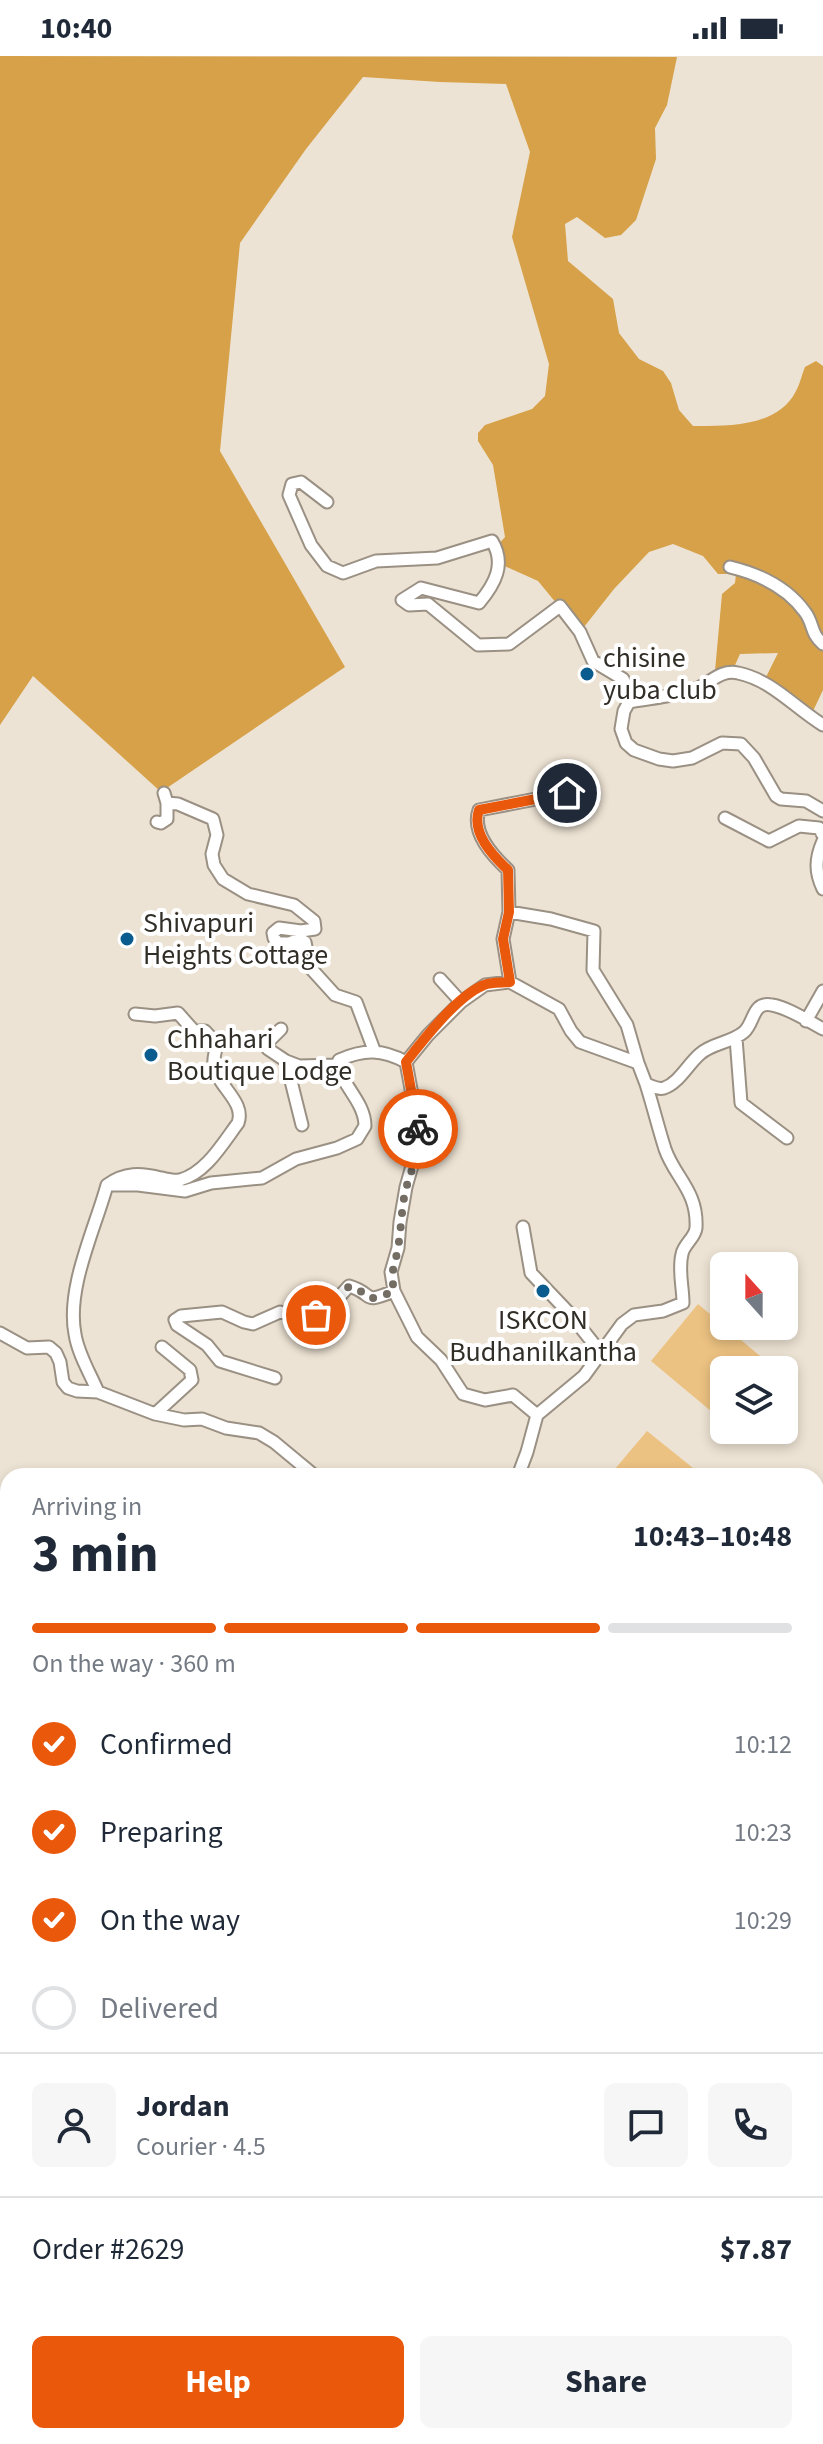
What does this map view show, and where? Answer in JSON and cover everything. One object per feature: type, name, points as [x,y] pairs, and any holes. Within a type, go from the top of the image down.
[{"type":"street","points":[[327,502],[301,482],[292,484],[289,495],[311,545],[327,566],[343,573],[376,561],[437,558],[492,541],[499,552],[495,584],[479,603],[421,588],[402,600],[409,605],[428,604],[478,645],[509,644],[560,606],[580,632],[593,661],[623,679],[629,691],[629,702],[621,729],[626,743],[634,750],[673,761],[692,758],[722,743],[741,744],[754,758],[776,796],[806,801],[823,811]]},
{"type":"street","points":[[730,567],[753,572],[790,594],[808,615],[812,633],[823,644]]},
{"type":"street","points":[[629,702],[697,688],[717,675],[736,672],[781,692],[802,712],[823,725]]},
{"type":"street","points":[[510,982],[503,939],[509,912],[508,870],[488,852],[476,818],[479,810],[567,793]]},
{"type":"street","points":[[157,822],[167,819],[165,798],[213,819],[217,835],[212,854],[214,865],[223,879],[248,894],[294,905],[314,921],[315,929],[279,928],[273,933],[274,938],[278,943],[299,939],[305,942],[306,947],[296,952],[335,995],[356,1002],[374,1050]]},
{"type":"street","points":[[725,818],[769,841],[799,826],[819,828],[823,838],[817,856],[817,873],[823,889]]},
{"type":"street","points":[[509,912],[594,931],[593,970],[627,1025],[672,1166],[683,1178],[690,1193],[696,1230],[682,1250],[683,1303],[663,1311],[634,1315],[622,1324],[584,1376],[537,1415],[521,1468]]},
{"type":"street","points":[[440,979],[461,1002]]},
{"type":"street","points":[[537,1415],[513,1395],[485,1400],[463,1394],[441,1360],[417,1337],[394,1291],[391,1272],[398,1248],[406,1187],[420,1138],[406,1062],[461,1002],[485,985],[510,982],[559,1009],[580,1042],[638,1063]]},
{"type":"street","points":[[806,1021],[823,991]]},
{"type":"street","points":[[646,1084],[658,1089],[666,1087],[701,1052],[736,1038],[748,1029],[753,1012],[761,1006],[771,1004],[823,1029]]},
{"type":"street","points":[[98,1392],[74,1333],[74,1314],[76,1284],[107,1185],[119,1176],[130,1174],[178,1181],[200,1170],[241,1116],[214,1065],[217,1044],[205,1031],[194,1031],[178,1013],[155,1016],[135,1014]]},
{"type":"street","points":[[281,1029],[266,1044],[268,1049],[286,1061],[299,1066],[337,1065]]},
{"type":"street","points":[[736,1038],[741,1103],[787,1138]]},
{"type":"street","points":[[337,1065],[339,1060],[351,1055],[374,1050],[406,1062]]},
{"type":"street","points":[[286,1061],[302,1125]]},
{"type":"street","points":[[107,1185],[185,1191],[211,1183],[262,1178],[296,1159],[357,1139],[363,1133],[365,1119],[337,1065]]},
{"type":"street","points":[[523,1227],[531,1273],[601,1353]]},
{"type":"street","points":[[275,1378],[220,1361],[207,1345],[177,1325],[175,1320],[181,1316],[222,1312],[253,1324],[280,1312],[304,1318],[331,1306],[349,1286],[373,1299],[394,1291]]},
{"type":"street","points":[[0,1333],[27,1348],[49,1347],[56,1353],[63,1382],[68,1388],[98,1392],[155,1414],[184,1420],[202,1419],[226,1428],[259,1433],[305,1468]]},
{"type":"street","points":[[155,1414],[192,1380],[190,1370],[162,1347]]},
{"type":"shaded area","points":[[0,56],[677,57],[667,105],[655,128],[656,159],[636,220],[621,235],[605,238],[577,217],[565,224],[568,261],[613,299],[619,333],[639,359],[663,371],[671,383],[679,410],[693,426],[722,426],[765,418],[788,403],[805,367],[816,361],[823,366],[823,690],[813,711],[804,718],[776,695],[760,689],[778,653],[740,654],[731,674],[715,671],[722,594],[735,583],[736,574],[718,574],[703,556],[673,544],[649,552],[580,632],[538,581],[498,563],[496,547],[505,537],[493,465],[478,441],[478,433],[485,425],[532,409],[545,396],[549,364],[512,237],[530,152],[506,84],[363,77],[306,149],[240,243],[220,451],[345,667],[161,792],[33,676],[0,725]]},
{"type":"shaded area","points":[[698,1304],[710,1314],[710,1340],[741,1340],[760,1356],[710,1356],[710,1410],[651,1361]]},
{"type":"shaded area","points":[[647,1431],[693,1468],[616,1468]]},
{"type":"way so far","points":[[316,1315],[339,1300],[349,1286],[373,1299],[394,1291],[391,1272],[398,1248],[406,1187],[420,1138],[418,1129]]},
{"type":"place","name":"chisine yuba club","points":[[587,674]]},
{"type":"place","name":"Shivapuri Heights Cottage","points":[[127,939]]},
{"type":"place","name":"Chhahari Boutique Lodge","points":[[151,1055]]},
{"type":"place","name":"ISKCON Budhanilkantha","points":[[543,1291]]},
{"type":"route","points":[[418,1129],[406,1062],[461,1002],[485,985],[510,982],[503,939],[509,912],[508,870],[488,852],[476,818],[479,810],[567,793]]}]
